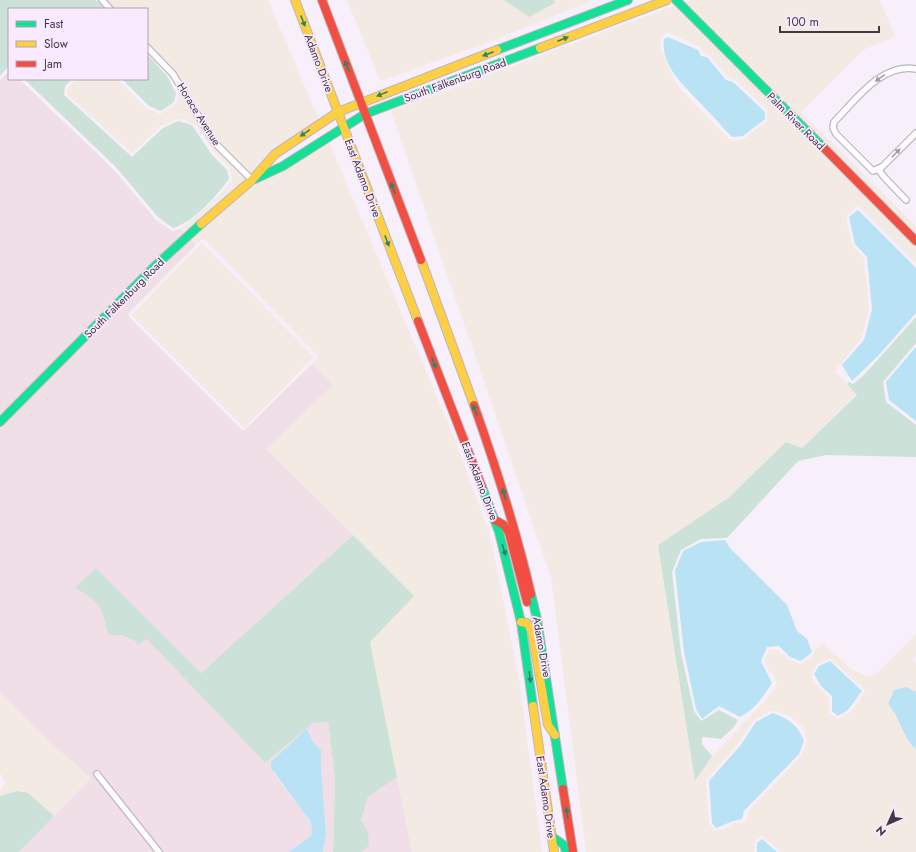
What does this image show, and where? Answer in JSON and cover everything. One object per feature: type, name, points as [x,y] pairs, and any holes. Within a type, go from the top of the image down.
[{"type":"main road","name":"Adamo Drive","points":[[295,0],[344,126]]},
{"type":"main road","points":[[322,0],[365,114]]},
{"type":"main road","name":"South Falkenburg Road","points":[[0,422],[159,262],[214,211],[252,180],[275,154],[338,112],[628,0]]},
{"type":"main road","name":"South Falkenburg Road","points":[[252,180],[283,166],[365,114],[667,0]]},
{"type":"main road","name":"Palm River Road","points":[[676,0],[916,241]]},
{"type":"main road","points":[[604,9],[610,22]]},
{"type":"main road","points":[[523,40],[527,53]]},
{"type":"main road","name":"East Adamo Drive","points":[[365,114],[437,303],[489,447]]},
{"type":"main road","name":"East Adamo Drive","points":[[344,126],[495,520],[508,562],[521,622],[554,852]]},
{"type":"main road","name":"Adamo Drive","points":[[489,447],[520,546],[537,619],[573,852]]},
{"type":"main road","points":[[495,520],[504,525],[509,533],[529,608],[537,619]]},
{"type":"main road","points":[[521,622],[527,623],[532,632],[548,725],[556,736]]},
{"type":"main road","points":[[551,836],[564,845],[566,852]]},
{"type":"street","points":[[102,0],[109,8]]},
{"type":"street","name":"Horace Avenue","points":[[148,48],[173,74],[214,142],[252,180]]},
{"type":"street","points":[[916,69],[910,67],[896,70],[877,79],[833,125],[836,134],[873,171],[882,167],[916,133]]},
{"type":"street","points":[[878,169],[906,200]]},
{"type":"street","points":[[98,774],[159,852]]},
{"type":"shaded area","points":[[107,0],[268,0],[319,120],[273,151],[252,175],[217,139],[176,71],[148,42],[148,8],[115,8]]},
{"type":"shaded area","points":[[347,0],[504,0],[529,17],[555,3],[554,0],[594,0],[492,41],[380,81]]},
{"type":"shaded area","points":[[692,0],[880,0],[895,37],[863,50],[801,112],[916,226],[916,236],[684,3]]},
{"type":"shaded area","points":[[676,5],[916,247],[916,263],[860,207],[856,207],[847,215],[846,218],[852,245],[864,258],[869,310],[861,339],[835,371],[857,394],[802,448],[786,442],[728,498],[658,545],[695,781],[712,756],[762,704],[777,685],[775,677],[768,670],[764,661],[769,650],[778,650],[789,660],[801,664],[814,654],[814,650],[822,643],[851,669],[869,677],[877,673],[916,634],[916,656],[912,659],[916,663],[916,692],[907,687],[892,693],[892,699],[903,731],[916,749],[916,852],[781,852],[762,836],[757,838],[755,842],[754,852],[586,852],[551,577],[391,111]],"holes":[[[667,32],[700,47],[704,53],[709,55],[728,77],[735,80],[767,110],[767,121],[744,139],[736,141],[730,140],[681,90],[674,79],[660,48],[661,39]],[[830,658],[865,690],[851,711],[838,719],[829,713],[829,698],[818,687],[811,676],[817,664]],[[772,710],[790,716],[802,727],[807,740],[801,756],[747,812],[747,820],[743,823],[734,823],[726,829],[715,831],[709,823],[706,780],[738,744],[754,720]]]},
{"type":"shaded area","points":[[8,72],[8,80],[20,80],[114,170],[156,220],[172,231],[181,229],[185,234],[0,417],[0,80]]},
{"type":"shaded area","points":[[75,80],[118,80],[147,109],[160,114],[177,103],[179,92],[211,144],[247,180],[185,234],[181,229],[218,197],[232,181],[230,168],[215,153],[195,124],[179,118],[161,126],[132,153],[67,94],[68,87]]},
{"type":"shaded area","points":[[328,140],[456,442],[490,535],[519,679],[542,852],[412,852],[370,642],[414,596],[266,449],[333,385],[312,364],[318,357],[317,355],[205,240],[201,240],[196,245],[190,238],[254,183]]},
{"type":"shaded area","points":[[190,238],[196,245],[129,313],[129,317],[243,431],[312,364],[333,385],[266,449],[353,535],[201,673],[96,568],[89,595],[102,608],[108,635],[121,635],[137,642],[147,638],[265,763],[313,723],[328,722],[335,779],[333,852],[323,852],[326,834],[321,750],[312,741],[308,730],[306,729],[271,762],[274,774],[304,812],[312,827],[312,834],[310,837],[288,852],[164,852],[98,769],[93,774],[154,852],[19,852],[91,778],[50,742],[0,693],[0,427]]},
{"type":"shaded area","points":[[202,243],[314,357],[244,428],[131,315]]},
{"type":"shaded area","points":[[0,693],[50,742],[91,778],[54,816],[28,793],[4,794],[0,796],[0,791],[5,784],[0,772]]},
{"type":"shaded area","points":[[397,777],[412,852],[362,852],[369,844],[361,820],[368,797]]},
{"type":"green space","points":[[0,0],[96,0],[103,8],[8,8],[8,67],[0,76]]},
{"type":"green space","points":[[504,0],[554,0],[555,3],[529,17]]},
{"type":"green space","points":[[148,55],[167,76],[176,93],[174,102],[161,111],[149,106],[123,80],[148,80]]},
{"type":"green space","points":[[25,80],[71,80],[65,86],[64,95],[132,157],[163,128],[178,121],[192,125],[212,155],[227,170],[229,179],[204,208],[189,220],[173,228],[158,217],[116,167]]},
{"type":"green space","points":[[916,317],[916,343],[883,382],[886,402],[916,425],[916,457],[826,455],[798,461],[727,538],[701,539],[681,550],[672,572],[681,653],[694,711],[701,721],[719,710],[738,720],[734,727],[721,739],[702,737],[702,744],[712,756],[695,781],[658,545],[728,498],[786,442],[802,448],[857,395],[847,384],[849,382],[853,384],[864,375]]},
{"type":"green space","points":[[353,535],[414,596],[370,642],[397,777],[368,797],[361,820],[368,832],[369,845],[362,852],[333,852],[335,779],[328,722],[313,723],[265,763],[147,639],[137,645],[137,642],[121,635],[108,635],[104,618],[99,606],[90,597],[75,588],[96,568],[201,673]]},
{"type":"green space","points":[[17,791],[28,793],[54,816],[19,852],[0,852],[0,796]]},
{"type":"water","points":[[668,37],[698,50],[701,56],[707,57],[726,80],[733,82],[765,112],[765,119],[743,136],[732,137],[671,69],[666,59],[664,50],[664,39]]},
{"type":"water","points":[[858,210],[916,268],[916,313],[878,356],[852,381],[842,365],[864,340],[872,310],[867,257],[855,244],[849,217]]},
{"type":"water","points":[[916,347],[916,421],[889,400],[886,382]]},
{"type":"water","points":[[725,540],[730,548],[787,605],[797,631],[807,639],[812,652],[801,661],[790,657],[779,646],[767,647],[761,661],[772,683],[758,702],[740,717],[719,706],[702,719],[696,709],[684,652],[675,571],[683,551],[701,542]]},
{"type":"water","points":[[830,661],[862,691],[848,710],[838,716],[832,711],[832,696],[821,686],[814,674],[819,666]]},
{"type":"water","points":[[907,687],[916,692],[916,749],[911,744],[896,715],[888,704],[894,690]]},
{"type":"water","points":[[773,713],[792,723],[802,735],[804,741],[799,754],[744,811],[742,819],[732,821],[716,828],[712,823],[709,781],[740,746],[756,722]]},
{"type":"water","points":[[306,729],[308,730],[312,741],[321,750],[326,834],[323,852],[288,852],[310,837],[312,827],[310,821],[271,768],[271,762]]},
{"type":"water","points":[[762,839],[777,852],[757,852],[757,843]]},
{"type":"traffic: fast","points":[[497,50],[628,0]]},
{"type":"traffic: fast","points":[[676,0],[823,147]]},
{"type":"traffic: fast","points":[[255,179],[283,166],[365,114],[540,48]]},
{"type":"traffic: fast","points":[[0,422],[154,267],[201,224]]},
{"type":"traffic: fast","points":[[482,487],[499,532],[521,622],[533,706]]},
{"type":"traffic: fast","points":[[531,594],[537,619],[563,789]]},
{"type":"traffic: fast","points":[[551,836],[564,845],[566,852]]},
{"type":"traffic: slow","points":[[295,0],[418,321]]},
{"type":"traffic: slow","points":[[540,48],[667,0]]},
{"type":"traffic: slow","points":[[201,224],[252,180],[275,154],[338,112],[497,50]]},
{"type":"traffic: slow","points":[[421,260],[474,405]]},
{"type":"traffic: slow","points":[[521,622],[527,623],[532,631],[548,725],[555,735]]},
{"type":"traffic: slow","points":[[533,706],[554,852]]},
{"type":"traffic: jam","points":[[322,0],[421,260]]},
{"type":"traffic: jam","points":[[823,147],[916,241]]},
{"type":"traffic: jam","points":[[418,321],[482,487]]},
{"type":"traffic: jam","points":[[474,405],[505,498],[531,594]]},
{"type":"traffic: jam","points":[[495,520],[504,525],[509,533],[527,602]]},
{"type":"traffic: jam","points":[[563,789],[573,852]]}]
